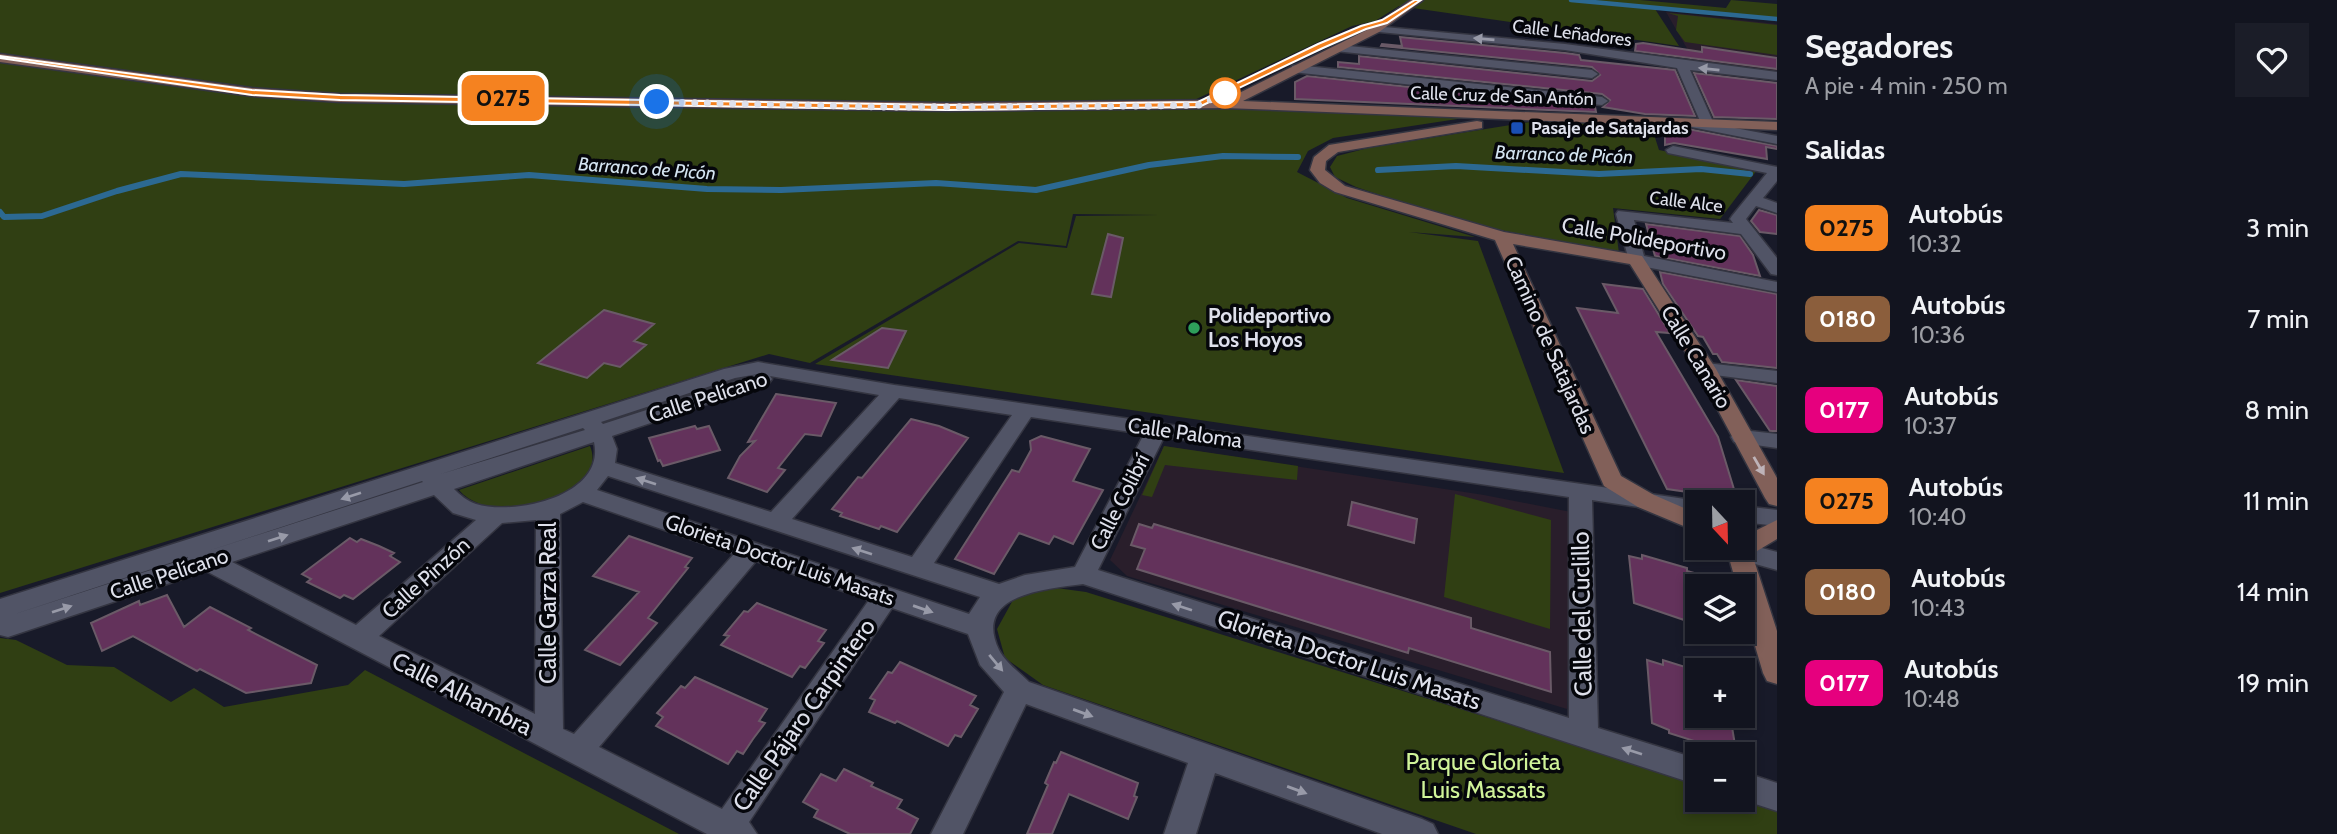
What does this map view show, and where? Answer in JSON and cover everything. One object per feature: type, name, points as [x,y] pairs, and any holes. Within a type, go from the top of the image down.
[{"type":"street","points":[[1199,105],[1374,26],[1407,9],[1418,0]]},
{"type":"street","points":[[1225,104],[1339,48],[1374,26]]},
{"type":"street","name":"Calle Leñadores","points":[[1374,26],[1777,76]]},
{"type":"street","points":[[1339,48],[1592,75]]},
{"type":"street","points":[[1584,50],[1607,118]]},
{"type":"street","name":"Calle Cruz de San Antón","points":[[0,58],[252,92],[307,96],[922,107],[1225,104],[1480,120]]},
{"type":"street","points":[[1682,65],[1708,123]]},
{"type":"street","points":[[1296,69],[1602,101]]},
{"type":"street","name":"Calle Cruz de San Antón","points":[[1544,116],[1684,121],[1751,130],[1777,126]]},
{"type":"street","name":"Camino de Satajardas","points":[[1544,116],[1480,120],[1334,148],[1323,155],[1316,172],[1326,182],[1340,189],[1502,237],[1612,481]]},
{"type":"street","points":[[1684,121],[1751,130],[1777,140]]},
{"type":"street","points":[[1673,150],[1775,176],[1738,219],[1743,229],[1777,270]]},
{"type":"street","points":[[1752,200],[1777,208]]},
{"type":"street","name":"Calle Alce","points":[[1624,214],[1743,229]]},
{"type":"street","name":"Calle Canario","points":[[1624,214],[1636,260],[1706,369],[1777,498]]},
{"type":"street","name":"Calle Polideportivo","points":[[1502,237],[1777,287]]},
{"type":"street","points":[[1706,369],[1777,376]]},
{"type":"street","name":"Calle Paloma","points":[[791,373],[894,391],[1685,506]]},
{"type":"street","name":"Calle Pelícano","points":[[0,609],[196,555],[593,426],[769,376],[791,373]]},
{"type":"street","points":[[775,523],[894,391]]},
{"type":"street","points":[[916,569],[1026,410]]},
{"type":"street","points":[[432,478],[460,506],[495,516],[548,510],[580,493],[604,467],[606,450],[593,426]]},
{"type":"street","name":"Calle Colibrí","points":[[1083,575],[1157,429]]},
{"type":"street","points":[[1742,437],[1777,441]]},
{"type":"street","name":"Glorieta Doctor Luis Masats","points":[[604,467],[916,569],[998,593],[1033,582],[1083,575],[1685,768]]},
{"type":"street","points":[[1612,481],[1646,501],[1685,518]]},
{"type":"street","name":"Calle Paloma","points":[[1580,493],[1612,481]]},
{"type":"street","name":"Glorieta Doctor Luis Masats","points":[[580,493],[981,628]]},
{"type":"street","name":"Calle del Cuclillo","points":[[1580,493],[1584,735]]},
{"type":"street","name":"Calle Garza Real","points":[[548,510],[549,738]]},
{"type":"street","points":[[1755,515],[1777,518]]},
{"type":"street","name":"Calle Pinzón","points":[[356,640],[495,516]]},
{"type":"street","points":[[1755,539],[1777,528]]},
{"type":"street","points":[[577,752],[751,551]]},
{"type":"street","name":"Calle Pelícano","points":[[0,619],[8,627],[196,555]]},
{"type":"street","name":"Calle Alhambra","points":[[196,555],[730,832]]},
{"type":"street","points":[[1755,555],[1777,561]]},
{"type":"street","points":[[1740,560],[1776,664]]},
{"type":"street","points":[[998,593],[985,608],[981,628],[987,653],[1019,690],[1407,831]]},
{"type":"street","name":"Calle Pájaro Carpintero","points":[[730,832],[886,596]]},
{"type":"street","points":[[947,834],[1019,690]]},
{"type":"street","points":[[1180,834],[1205,757]]},
{"type":"street","points":[[1755,790],[1777,797]]},
{"type":"shaded area","points":[[1666,12],[1777,24],[1777,73],[1696,64]]},
{"type":"shaded area","points":[[1164,446],[1484,495],[1571,512],[1567,709],[1127,576],[1110,560]]},
{"type":"green space","points":[[0,0],[1640,0],[1726,8],[1731,0],[1777,4],[1777,21],[1655,9],[1679,46],[1399,6],[1375,21],[1352,26],[1190,102],[1464,118],[1333,138],[1308,151],[1297,172],[1347,198],[1475,237],[1409,232],[1478,241],[1564,473],[815,364],[1019,243],[1067,248],[1076,216],[1160,215],[1073,214],[1066,246],[1018,241],[810,363],[769,354],[0,593]]},
{"type":"green space","points":[[1668,13],[1777,25],[1777,55],[1685,42],[1676,30],[1678,16]]},
{"type":"green space","points":[[1542,120],[1650,122],[1659,150],[1757,170],[1720,219],[1613,208],[1619,253],[1464,223],[1356,187],[1335,177],[1330,167],[1337,156],[1368,148]]},
{"type":"green space","points":[[590,446],[592,464],[583,480],[567,493],[545,503],[521,508],[497,508],[475,502],[459,490]]},
{"type":"green space","points":[[1164,446],[1298,466],[1297,480],[1165,465],[1152,497],[1142,495]]},
{"type":"green space","points":[[1455,494],[1551,520],[1550,629],[1444,597]]},
{"type":"green space","name":"Parque Glorieta Luis Massats","points":[[1049,587],[1086,592],[1685,779],[1685,812],[1755,812],[1755,802],[1777,807],[1777,834],[1476,834],[1043,685],[1005,658],[997,629],[1013,600]]},
{"type":"green space","points":[[0,638],[16,640],[67,665],[114,667],[171,702],[194,688],[224,707],[348,685],[365,670],[679,834],[0,834]]},
{"type":"building","points":[[1400,37],[1565,53],[1579,55],[1581,60],[1675,70],[1695,116],[1645,114],[1603,107],[1610,100],[1602,94],[1338,67],[1338,62],[1359,64],[1359,56],[1592,81],[1600,75],[1592,67],[1381,46],[1402,46]]},
{"type":"building","points":[[1636,44],[1702,52],[1702,47],[1777,58],[1777,69],[1635,51]]},
{"type":"building","points":[[1694,73],[1777,83],[1777,119],[1714,117]]},
{"type":"building","points":[[1307,76],[1595,107],[1596,112],[1295,99],[1295,82]]},
{"type":"building","points":[[1665,128],[1688,129],[1777,146],[1777,149],[1766,147],[1767,159],[1674,143],[1665,145]]},
{"type":"building","points":[[1759,210],[1777,215],[1777,234],[1760,232],[1751,221]]},
{"type":"building","points":[[1646,224],[1740,236],[1753,255],[1760,276],[1655,256]]},
{"type":"building","points":[[1108,234],[1123,238],[1111,297],[1092,294]]},
{"type":"building","points":[[1660,272],[1777,294],[1777,368],[1722,362],[1717,354],[1713,354],[1703,337],[1698,336],[1663,284]]},
{"type":"building","points":[[1603,284],[1643,289],[1670,333],[1656,332],[1718,437],[1734,490],[1685,492],[1667,489],[1577,308],[1618,313]]},
{"type":"building","points":[[604,310],[654,324],[634,341],[646,345],[620,367],[604,363],[587,378],[538,363]]},
{"type":"building","points":[[882,328],[906,331],[888,368],[832,360]]},
{"type":"building","points":[[1736,380],[1777,386],[1777,431],[1770,431]]},
{"type":"building","points":[[776,394],[836,403],[821,436],[805,434],[778,468],[785,470],[767,492],[728,478],[740,456],[755,441],[748,442]]},
{"type":"building","points":[[911,419],[939,426],[968,438],[897,532],[840,516],[842,513],[832,509]]},
{"type":"building","points":[[695,426],[697,429],[709,426],[720,450],[663,466],[660,460],[658,461],[649,438]]},
{"type":"building","points":[[1041,436],[1090,449],[1073,481],[1103,490],[1073,544],[1054,536],[1049,544],[1019,533],[994,574],[955,559],[1012,470],[1019,472],[1031,450],[1030,441]]},
{"type":"building","points":[[1352,502],[1417,519],[1414,543],[1348,525]]},
{"type":"building","points":[[1139,524],[1152,528],[1154,524],[1471,618],[1471,628],[1550,652],[1551,692],[1409,648],[1408,653],[1137,569],[1145,549],[1131,545]]},
{"type":"building","points":[[629,536],[692,558],[685,567],[688,568],[648,618],[657,623],[620,665],[585,650],[639,592],[593,576]]},
{"type":"building","points":[[350,538],[357,542],[361,539],[394,553],[390,556],[400,562],[353,599],[344,595],[340,598],[307,582],[311,579],[302,574]]},
{"type":"building","points":[[1642,555],[1687,568],[1687,571],[1698,574],[1685,574],[1685,620],[1634,603],[1629,556],[1642,559]]},
{"type":"building","points":[[167,595],[184,627],[210,607],[251,628],[248,630],[317,665],[311,683],[246,693],[200,669],[197,671],[133,636],[102,651],[91,623],[139,601],[140,605]]},
{"type":"building","points":[[757,603],[826,630],[818,641],[824,643],[805,668],[800,666],[792,677],[721,645],[729,636],[724,635],[744,611],[748,612]]},
{"type":"building","points":[[1647,660],[1663,665],[1663,660],[1685,667],[1685,728],[1732,728],[1734,742],[1697,742],[1669,733],[1669,730],[1652,723]]},
{"type":"building","points":[[900,662],[976,696],[970,705],[978,709],[961,737],[955,735],[948,746],[897,721],[895,723],[869,712],[875,700],[870,698],[888,672],[892,673]]},
{"type":"building","points":[[695,677],[767,709],[759,721],[765,723],[743,754],[737,751],[728,764],[656,726],[663,717],[657,713],[681,686],[685,688]]},
{"type":"building","points":[[1061,752],[1138,783],[1134,796],[1137,797],[1128,819],[1069,794],[1052,834],[1027,834],[1048,785],[1045,783]]},
{"type":"building","points":[[844,769],[873,783],[871,786],[902,800],[897,808],[918,819],[910,834],[850,834],[814,817],[818,810],[803,802],[821,774],[836,781]]},
{"type":"waterway","points":[[1571,0],[1777,19]]},
{"type":"waterway","name":"Barranco de Picón","points":[[0,212],[4,217],[42,216],[117,191],[181,174],[404,184],[529,175],[707,189],[781,190],[936,183],[1036,190],[1149,165],[1223,156],[1298,157]]},
{"type":"waterway","name":"Barranco de Picón","points":[[1378,170],[1456,166],[1599,174],[1701,169],[1750,174]]},
{"type":"bus line","name":"0275","points":[[0,58],[252,92],[340,98],[754,102],[886,107],[1199,105],[1320,46],[1363,27],[1384,22],[1418,0]]},
{"type":"place","name":"Pasaje de Satajardas","points":[[1517,128]]},
{"type":"place","name":"Polideportivo Los Hoyos","points":[[1194,328]]},
{"type":"route","points":[[657,102],[754,102],[886,107],[1150,106],[1199,105],[1225,93]]}]
